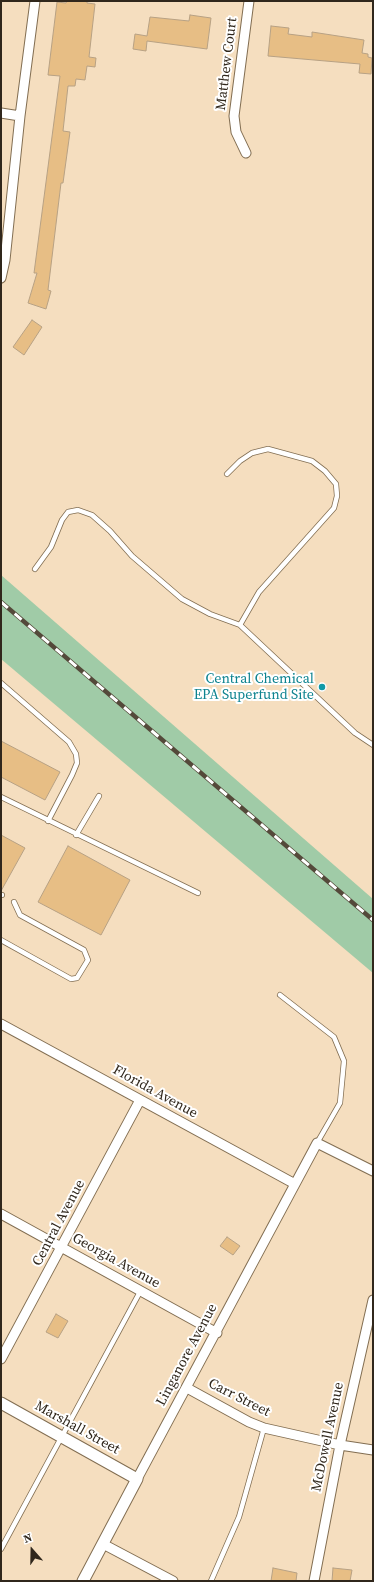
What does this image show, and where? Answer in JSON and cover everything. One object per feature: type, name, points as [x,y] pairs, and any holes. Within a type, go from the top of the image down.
[{"type":"street","points":[[1,278],[5,260],[20,116],[35,1]]},
{"type":"street","name":"Matthew Court","points":[[246,153],[236,132],[234,116],[249,1]]},
{"type":"street","points":[[1,113],[20,116]]},
{"type":"street","name":"Florida Avenue","points":[[1,1024],[295,1184]]},
{"type":"street","name":"Central Avenue","points":[[1,1359],[140,1100]]},
{"type":"street","points":[[317,1144],[373,1171]]},
{"type":"street","name":"Linganore Avenue","points":[[83,1581],[317,1144]]},
{"type":"street","name":"Georgia Avenue","points":[[1,1214],[217,1333]]},
{"type":"street","name":"McDowell Avenue","points":[[314,1581],[340,1445],[373,1300]]},
{"type":"street","name":"Carr Street","points":[[187,1388],[249,1422],[264,1428],[340,1445],[373,1450]]},
{"type":"street","name":"Marshall Street","points":[[1,1403],[137,1479]]},
{"type":"street","points":[[102,1544],[173,1581]]},
{"type":"lane","points":[[227,474],[240,461],[252,453],[268,449],[312,461],[325,471],[336,484],[337,496],[334,508],[259,592],[240,625]]},
{"type":"lane","points":[[35,569],[51,547],[62,520],[68,512],[78,510],[92,515],[110,531],[132,556],[182,599],[210,614],[240,625],[356,733],[373,745]]},
{"type":"lane","points":[[1,683],[69,742],[76,754],[77,763],[72,775],[48,821]]},
{"type":"lane","points":[[76,835],[99,796]]},
{"type":"lane","points":[[1,797],[76,835],[198,893]]},
{"type":"lane","points":[[1,940],[62,976],[74,980],[82,972],[88,960],[84,950],[20,914],[14,902]]},
{"type":"lane","points":[[280,995],[334,1037],[344,1061],[340,1103],[317,1144]]},
{"type":"lane","points":[[1,1549],[141,1290]]},
{"type":"lane","points":[[211,1581],[239,1518],[264,1428]]},
{"type":"green space","points":[[1,575],[373,899],[373,973],[1,659]]},
{"type":"building","points":[[67,1],[87,1],[87,3],[95,4],[89,57],[96,58],[95,67],[87,66],[85,80],[76,79],[75,86],[68,86],[63,131],[70,132],[63,183],[61,183],[48,290],[51,291],[46,309],[28,303],[37,273],[34,273],[60,76],[48,75],[57,2],[66,3]]},
{"type":"building","points":[[190,15],[211,18],[207,49],[147,41],[146,51],[133,49],[135,34],[147,36],[150,17],[189,21]]},
{"type":"building","points":[[271,26],[289,28],[288,34],[312,37],[312,32],[364,40],[362,53],[368,54],[368,57],[372,58],[371,74],[359,73],[360,64],[268,56]]},
{"type":"building","points":[[32,320],[42,327],[24,355],[13,347]]},
{"type":"building","points":[[1,741],[60,772],[45,800],[1,777]]},
{"type":"building","points":[[1,835],[25,848],[1,891]]},
{"type":"building","points":[[68,846],[130,880],[101,935],[38,902]]},
{"type":"building","points":[[227,1237],[240,1246],[233,1255],[220,1246]]},
{"type":"building","points":[[56,1314],[68,1321],[58,1338],[46,1332]]},
{"type":"building","points":[[273,1568],[297,1573],[296,1581],[271,1581]]},
{"type":"building","points":[[333,1568],[352,1570],[350,1581],[332,1581]]},
{"type":"railway","points":[[1,602],[373,920]]},
{"type":"place","name":"Central Chemical EPA Superfund Site","points":[[322,687]]}]
